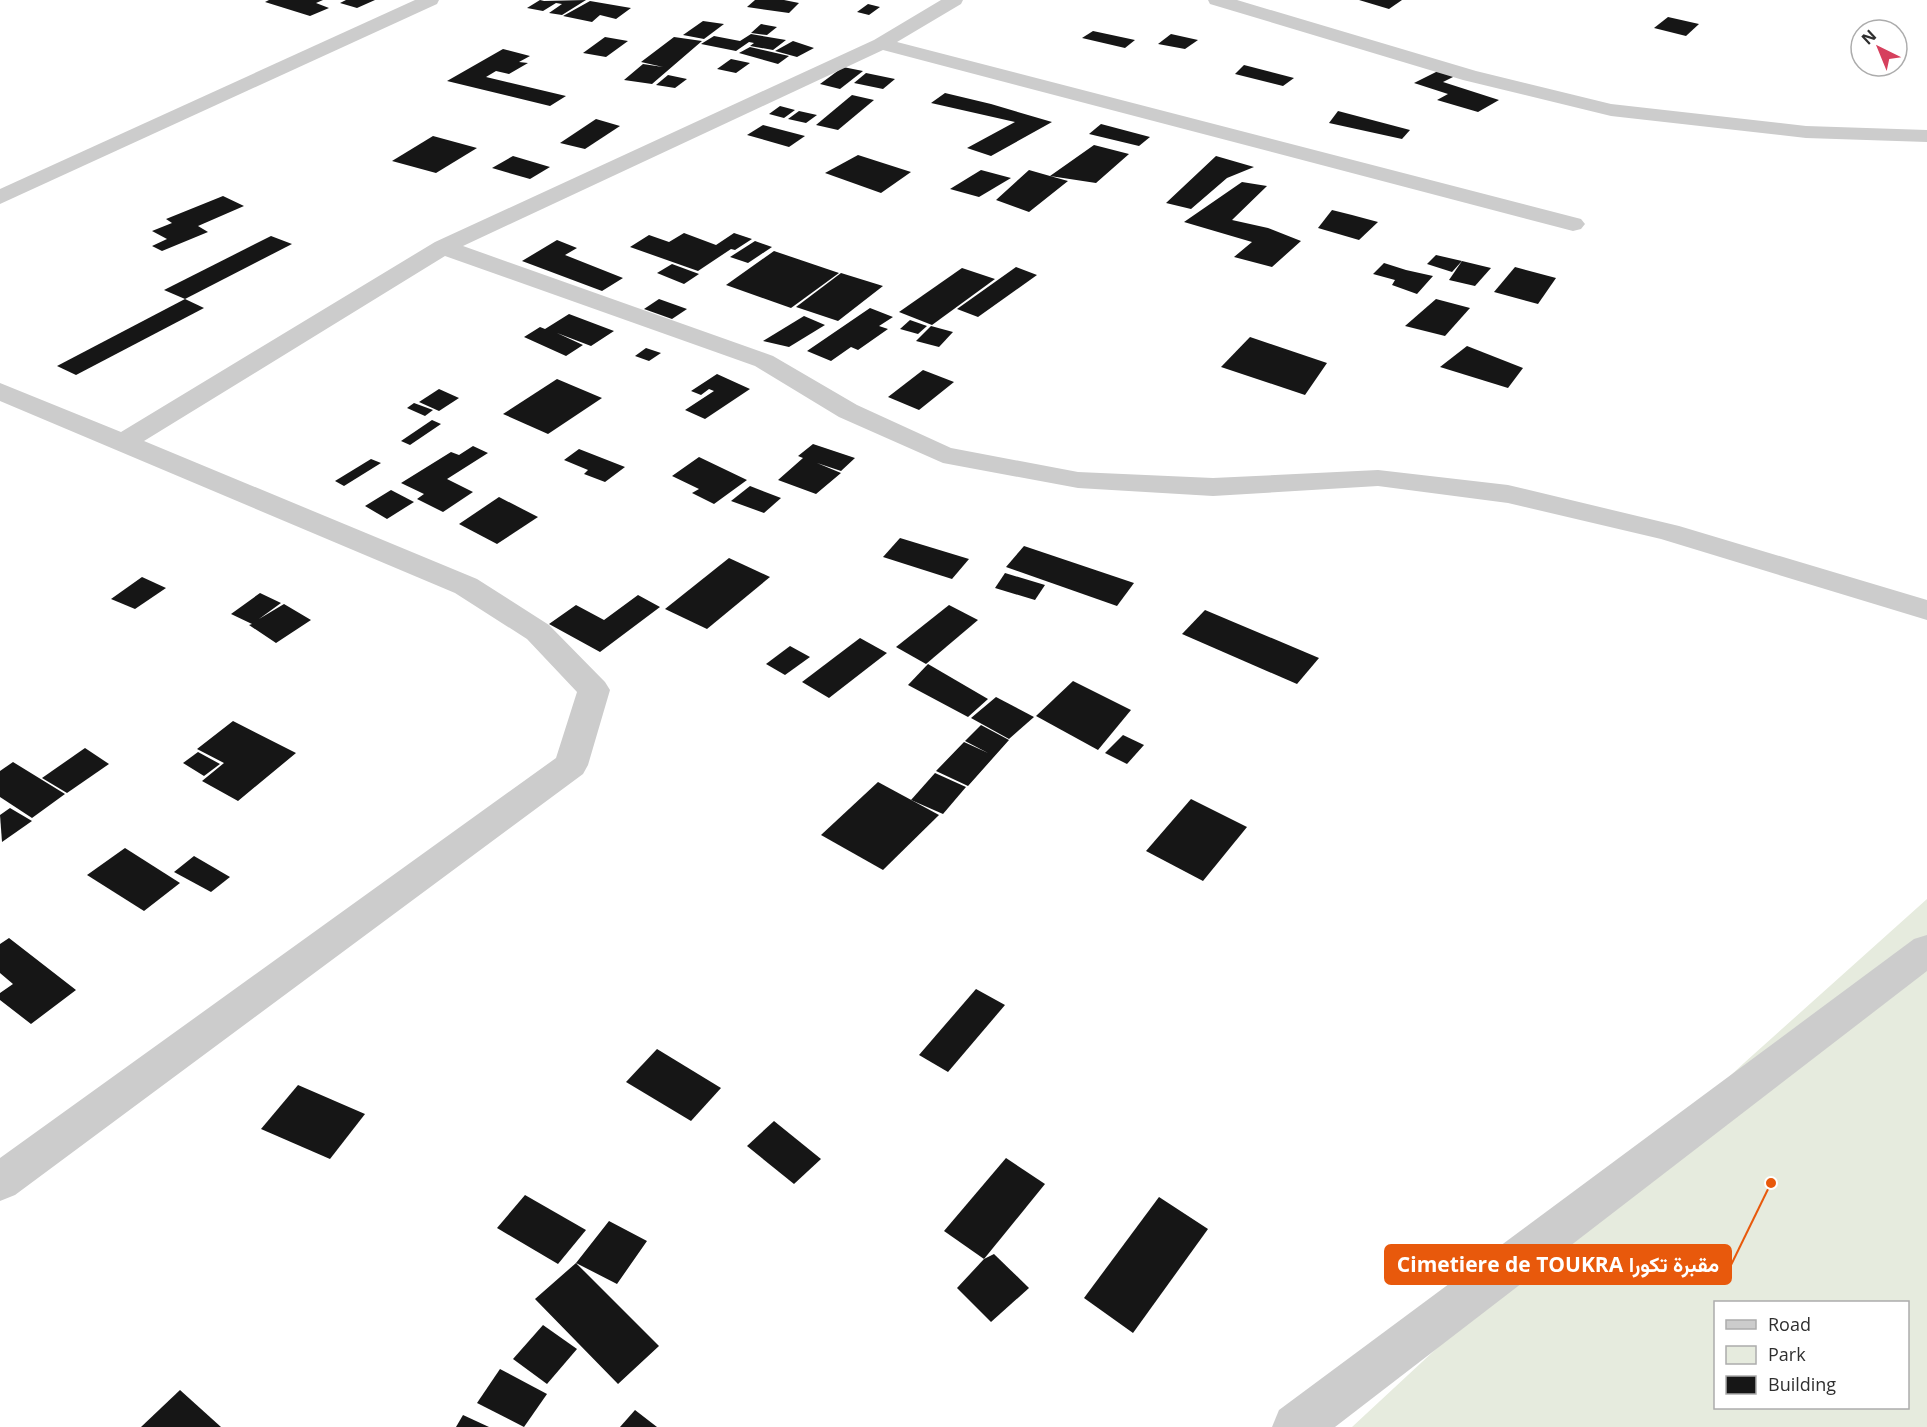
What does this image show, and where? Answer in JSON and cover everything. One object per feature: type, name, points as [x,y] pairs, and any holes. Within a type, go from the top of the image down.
[{"type":"street","points":[[0,197],[430,0]]},
{"type":"street","points":[[123,442],[442,247],[881,44],[954,0]]},
{"type":"street","points":[[1218,0],[1470,76],[1611,110],[1806,132],[1927,136]]},
{"type":"street","points":[[881,44],[1573,224]]},
{"type":"street","points":[[442,247],[764,361],[848,411],[943,455],[1077,480],[1213,487],[1378,478],[1508,494],[1669,532],[1927,610]]},
{"type":"street","points":[[0,391],[466,586],[538,632],[594,690],[571,765],[0,1182]]},
{"type":"street","points":[[1296,1427],[1927,950]]},
{"type":"green space","points":[[1927,899],[1927,1427],[1352,1427],[1744,1063]]},
{"type":"building","points":[[269,0],[323,0],[316,3],[329,8],[310,16],[265,2]]},
{"type":"building","points":[[346,0],[375,0],[357,8],[340,3]]},
{"type":"building","points":[[540,0],[586,0],[562,15],[549,13],[562,4],[556,3],[543,11],[527,8]]},
{"type":"building","points":[[755,0],[784,0],[799,3],[789,13],[747,7]]},
{"type":"building","points":[[1359,0],[1402,0],[1389,9]]},
{"type":"building","points":[[590,1],[631,8],[616,19],[600,15],[592,22],[563,16]]},
{"type":"building","points":[[868,4],[880,7],[869,15],[857,12]]},
{"type":"building","points":[[1668,17],[1699,24],[1686,36],[1654,28]]},
{"type":"building","points":[[703,21],[724,24],[704,39],[683,35]]},
{"type":"building","points":[[761,24],[777,27],[767,35],[751,33]]},
{"type":"building","points":[[1093,31],[1135,40],[1125,48],[1082,38]]},
{"type":"building","points":[[751,34],[786,40],[773,50],[750,46],[754,43],[749,42],[736,51],[701,44],[714,36],[740,41]]},
{"type":"building","points":[[1171,34],[1198,40],[1185,49],[1158,44]]},
{"type":"building","points":[[605,37],[628,41],[606,57],[583,53]]},
{"type":"building","points":[[674,37],[702,41],[652,84],[624,80],[643,64],[663,67],[641,62]]},
{"type":"building","points":[[793,41],[814,48],[797,57],[775,51]]},
{"type":"building","points":[[750,47],[789,56],[778,64],[739,53]]},
{"type":"building","points":[[503,49],[530,56],[519,62],[528,63],[509,74],[496,71],[486,77],[566,96],[550,106],[447,81]]},
{"type":"building","points":[[731,59],[750,63],[736,73],[717,69]]},
{"type":"building","points":[[1244,65],[1294,78],[1283,86],[1235,74]]},
{"type":"building","points":[[843,67],[863,71],[840,89],[820,84]]},
{"type":"building","points":[[1440,70],[1457,75],[1443,82],[1499,100],[1478,112],[1437,100],[1448,94],[1414,83]]},
{"type":"building","points":[[866,73],[895,79],[883,89],[854,83]]},
{"type":"building","points":[[668,75],[687,79],[675,88],[656,85]]},
{"type":"building","points":[[945,93],[1052,122],[991,156],[967,148],[1015,122],[931,103]]},
{"type":"building","points":[[852,95],[874,100],[838,130],[816,125]]},
{"type":"building","points":[[780,106],[795,110],[784,118],[769,114]]},
{"type":"building","points":[[799,111],[817,115],[806,123],[788,119]]},
{"type":"building","points":[[1338,111],[1410,130],[1402,139],[1329,123]]},
{"type":"building","points":[[596,119],[620,126],[585,149],[560,143]]},
{"type":"building","points":[[1101,124],[1150,137],[1139,146],[1089,134]]},
{"type":"building","points":[[763,125],[805,136],[789,147],[747,135]]},
{"type":"building","points":[[433,136],[477,148],[436,173],[392,161]]},
{"type":"building","points":[[1094,145],[1129,154],[1096,183],[1050,176]]},
{"type":"building","points":[[858,155],[911,172],[881,193],[825,173]]},
{"type":"building","points":[[513,156],[550,167],[530,179],[492,168]]},
{"type":"building","points":[[1216,156],[1254,167],[1227,178],[1191,209],[1166,203]]},
{"type":"building","points":[[981,170],[1011,178],[979,197],[950,189]]},
{"type":"building","points":[[1029,170],[1068,181],[1029,212],[996,200]]},
{"type":"building","points":[[1242,182],[1267,186],[1232,220],[1268,228],[1301,241],[1272,267],[1234,257],[1252,242],[1184,222]]},
{"type":"building","points":[[223,196],[244,206],[198,226],[208,232],[162,251],[152,246],[167,239],[152,231],[172,223],[166,219]]},
{"type":"building","points":[[1332,210],[1378,222],[1359,240],[1318,228]]},
{"type":"building","points":[[684,233],[716,245],[734,233],[752,239],[735,250],[731,249],[698,271],[630,247],[649,235],[669,242]]},
{"type":"building","points":[[271,236],[292,244],[185,299],[164,290]]},
{"type":"building","points":[[557,240],[577,248],[565,255],[623,278],[602,291],[522,261]]},
{"type":"building","points":[[755,241],[772,247],[748,263],[730,257]]},
{"type":"building","points":[[774,251],[839,273],[791,308],[726,285]]},
{"type":"building","points":[[1436,255],[1462,261],[1452,272],[1427,264]]},
{"type":"building","points":[[1462,261],[1491,268],[1475,286],[1449,280]]},
{"type":"building","points":[[1384,263],[1433,276],[1417,294],[1392,285],[1395,280],[1373,274]]},
{"type":"building","points":[[672,264],[699,274],[684,284],[657,273]]},
{"type":"building","points":[[1016,267],[1037,275],[978,317],[957,309]]},
{"type":"building","points":[[1515,267],[1556,278],[1538,304],[1494,292]]},
{"type":"building","points":[[962,268],[995,279],[932,325],[899,312]]},
{"type":"building","points":[[841,273],[883,286],[838,321],[796,307]]},
{"type":"building","points":[[185,299],[204,308],[76,375],[57,366]]},
{"type":"building","points":[[659,299],[687,309],[672,319],[644,309]]},
{"type":"building","points":[[1436,299],[1470,308],[1445,336],[1405,326]]},
{"type":"building","points":[[870,308],[893,317],[879,326],[888,329],[858,350],[851,347],[831,361],[807,351]]},
{"type":"building","points":[[569,314],[614,331],[591,346],[557,333],[583,345],[566,356],[524,337],[540,327],[545,329]]},
{"type":"building","points":[[804,316],[825,325],[789,347],[763,341]]},
{"type":"building","points":[[910,320],[927,326],[918,334],[900,329]]},
{"type":"building","points":[[931,326],[953,332],[939,347],[916,341]]},
{"type":"building","points":[[1250,337],[1327,363],[1305,395],[1221,367]]},
{"type":"building","points":[[1467,346],[1523,368],[1508,388],[1440,367]]},
{"type":"building","points":[[646,348],[661,353],[649,361],[635,356]]},
{"type":"building","points":[[923,370],[954,382],[919,410],[888,397]]},
{"type":"building","points":[[717,374],[750,389],[705,419],[685,410],[714,391],[709,389],[701,395],[691,391]]},
{"type":"building","points":[[557,379],[602,398],[548,434],[503,414]]},
{"type":"building","points":[[439,389],[459,398],[439,411],[419,402]]},
{"type":"building","points":[[414,403],[433,410],[425,416],[407,408]]},
{"type":"building","points":[[432,420],[441,424],[410,445],[401,441]]},
{"type":"building","points":[[813,444],[855,458],[841,471],[817,463],[841,473],[816,494],[778,480],[803,458],[798,456]]},
{"type":"building","points":[[473,446],[488,453],[447,479],[473,492],[443,512],[417,499],[424,494],[401,483],[451,452],[459,455]]},
{"type":"building","points":[[579,449],[625,467],[605,482],[584,474],[588,470],[564,460]]},
{"type":"building","points":[[699,457],[747,480],[714,504],[692,493],[699,489],[672,476]]},
{"type":"building","points":[[371,459],[381,463],[344,486],[335,481]]},
{"type":"building","points":[[750,486],[781,498],[764,513],[731,501]]},
{"type":"building","points":[[391,490],[414,502],[387,519],[365,506]]},
{"type":"building","points":[[499,497],[538,517],[497,544],[459,524]]},
{"type":"building","points":[[900,538],[969,559],[952,579],[883,557]]},
{"type":"building","points":[[1024,546],[1134,583],[1117,606],[1006,567]]},
{"type":"building","points":[[729,558],[770,577],[707,629],[665,609]]},
{"type":"building","points":[[1005,573],[1045,585],[1035,600],[995,588]]},
{"type":"building","points":[[142,577],[166,588],[135,609],[111,599]]},
{"type":"building","points":[[260,593],[281,603],[259,619],[284,604],[311,620],[276,643],[249,625],[252,624],[231,614]]},
{"type":"building","points":[[638,595],[660,607],[600,652],[549,624],[576,605],[604,620]]},
{"type":"building","points":[[949,605],[978,620],[926,664],[896,647]]},
{"type":"building","points":[[1205,610],[1319,658],[1297,684],[1182,634]]},
{"type":"building","points":[[860,638],[887,653],[829,698],[802,682]]},
{"type":"building","points":[[790,646],[810,657],[785,675],[766,664]]},
{"type":"building","points":[[928,664],[988,699],[968,717],[908,685]]},
{"type":"building","points":[[1073,681],[1131,710],[1098,750],[1036,716]]},
{"type":"building","points":[[996,697],[1034,717],[1009,739],[971,718]]},
{"type":"building","points":[[233,721],[296,753],[238,801],[202,781],[224,763],[197,749]]},
{"type":"building","points":[[981,725],[1009,740],[968,786],[936,771],[964,742],[988,753],[965,741]]},
{"type":"building","points":[[1123,735],[1144,745],[1127,764],[1105,753]]},
{"type":"building","points":[[85,748],[109,764],[67,793],[42,778]]},
{"type":"building","points":[[198,752],[220,764],[204,776],[183,763]]},
{"type":"building","points":[[13,762],[65,794],[32,818],[0,797],[0,771]]},
{"type":"building","points":[[935,773],[966,787],[943,814],[911,800]]},
{"type":"building","points":[[878,782],[939,815],[883,870],[821,835]]},
{"type":"building","points":[[1191,799],[1247,827],[1203,881],[1146,851]]},
{"type":"building","points":[[10,808],[32,821],[2,842],[0,815]]},
{"type":"building","points":[[125,848],[180,883],[144,911],[87,875]]},
{"type":"building","points":[[194,856],[230,877],[211,892],[174,872]]},
{"type":"building","points":[[9,938],[76,990],[31,1024],[0,1000],[0,993],[13,984],[0,973],[0,944]]},
{"type":"building","points":[[976,989],[1005,1005],[948,1072],[919,1055]]},
{"type":"building","points":[[657,1049],[721,1088],[691,1121],[626,1082]]},
{"type":"building","points":[[298,1085],[365,1114],[330,1159],[261,1129]]},
{"type":"building","points":[[774,1121],[821,1159],[794,1184],[747,1146]]},
{"type":"building","points":[[1006,1158],[1045,1184],[984,1259],[944,1231]]},
{"type":"building","points":[[525,1195],[586,1230],[558,1264],[497,1228]]},
{"type":"building","points":[[1159,1197],[1208,1229],[1133,1333],[1084,1298]]},
{"type":"building","points":[[609,1221],[647,1241],[617,1284],[576,1263]]},
{"type":"building","points":[[994,1254],[1029,1288],[991,1322],[957,1288],[984,1259]]},
{"type":"building","points":[[576,1263],[659,1346],[618,1384],[535,1299]]},
{"type":"building","points":[[543,1325],[577,1349],[547,1384],[513,1359]]},
{"type":"building","points":[[500,1369],[547,1394],[524,1427],[477,1403]]},
{"type":"building","points":[[180,1390],[221,1427],[141,1427]]},
{"type":"building","points":[[635,1410],[657,1427],[620,1427]]},
{"type":"building","points":[[463,1415],[489,1427],[456,1427]]},
{"type":"place","name":"Cimetiere de TOUKRA مقبرة تكورا","points":[[1771,1183]]}]
